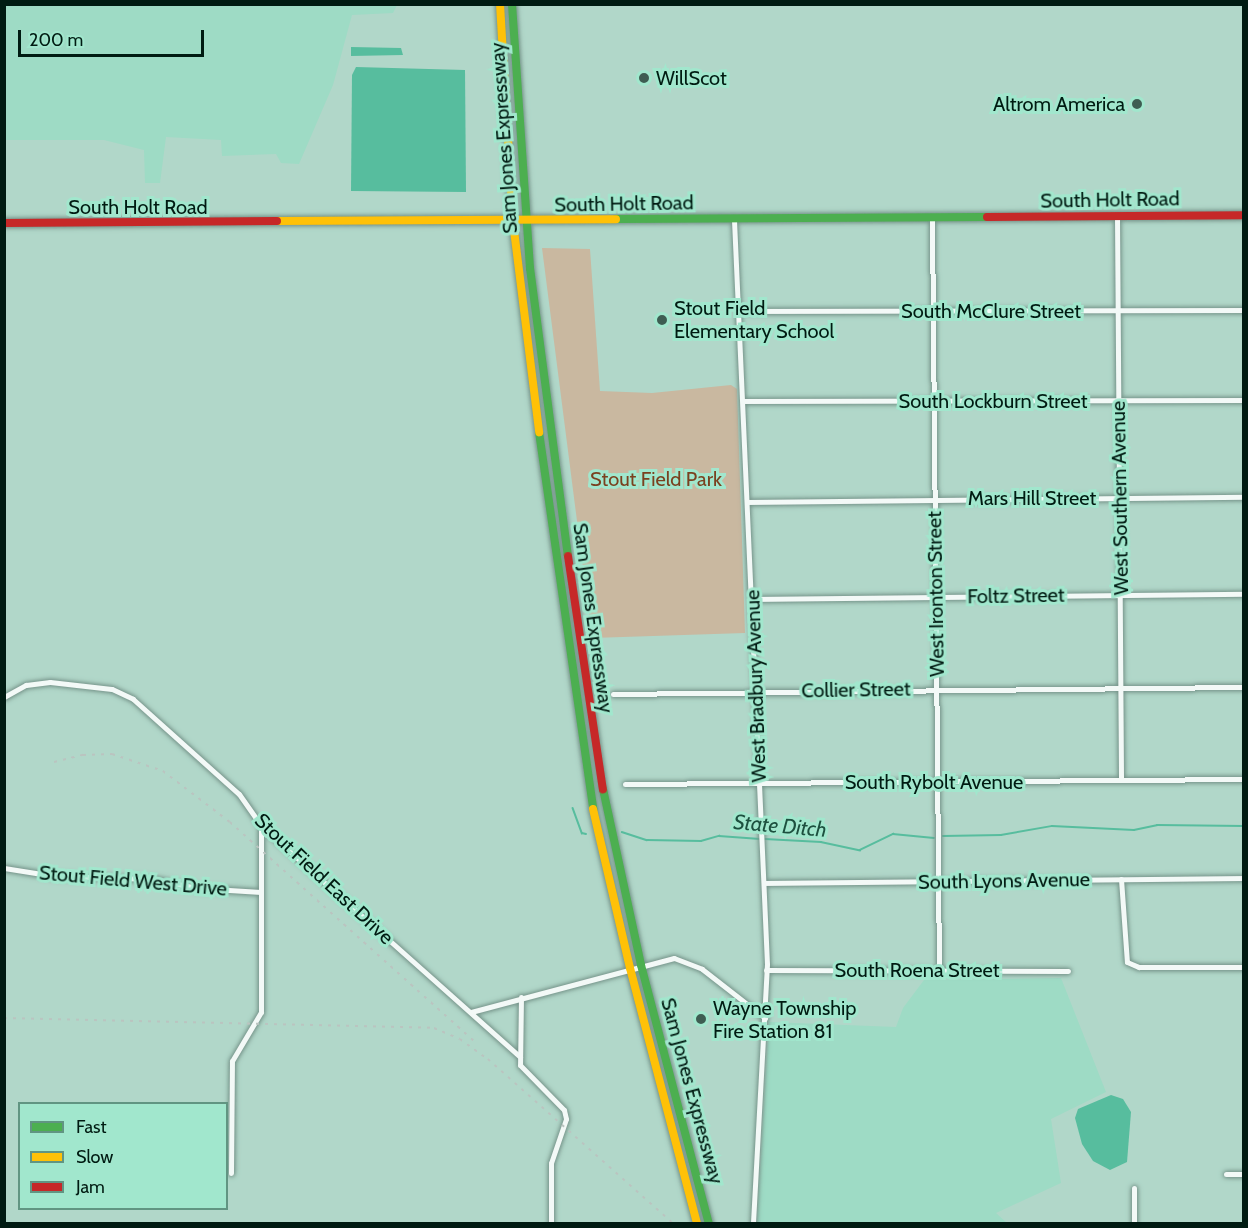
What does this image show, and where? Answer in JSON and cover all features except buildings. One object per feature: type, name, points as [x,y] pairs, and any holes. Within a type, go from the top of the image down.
[{"type":"main road","name":"Sam Jones Expressway","points":[[500,4],[513,222],[581,737],[603,854],[630,968],[697,1224]]},
{"type":"main road","name":"Sam Jones Expressway","points":[[512,4],[525,222],[593,740],[622,891],[709,1224]]},
{"type":"main road","name":"South Holt Road","points":[[4,223],[525,222],[1244,215]]},
{"type":"street","name":"West Southern Avenue","points":[[1117,216],[1121,780]]},
{"type":"street","name":"West Ironton Street","points":[[932,218],[939,970]]},
{"type":"street","name":"West Bradbury Avenue","points":[[734,220],[740,311],[766,970],[753,1224]]},
{"type":"street","name":"South McClure Street","points":[[740,311],[1244,310]]},
{"type":"street","name":"South Lockburn Street","points":[[743,401],[1244,400]]},
{"type":"street","name":"Mars Hill Street","points":[[748,502],[934,498],[1244,497]]},
{"type":"street","name":"Foltz Street","points":[[752,599],[1244,594]]},
{"type":"street","name":"Stout Field East Drive","points":[[4,697],[26,685],[47,682],[126,694],[239,794],[261,826],[520,1057],[525,1072],[564,1110],[564,1127],[551,1163],[551,1224]]},
{"type":"street","name":"Collier Street","points":[[613,694],[1244,687]]},
{"type":"street","name":"South Rybolt Avenue","points":[[625,784],[1244,779]]},
{"type":"street","points":[[231,1173],[232,1061],[261,1012],[261,826]]},
{"type":"street","name":"Stout Field West Drive","points":[[4,868],[54,876],[154,879],[197,888],[261,892]]},
{"type":"street","name":"South Lyons Avenue","points":[[764,883],[1244,878]]},
{"type":"street","points":[[1121,879],[1127,962],[1139,967],[1244,967]]},
{"type":"street","points":[[471,1012],[669,958],[684,960],[711,976],[765,1018]]},
{"type":"street","name":"South Roena Street","points":[[766,970],[1068,971]]},
{"type":"street","points":[[520,1057],[521,997]]},
{"type":"street","points":[[1226,1174],[1244,1174]]},
{"type":"street","points":[[1134,1188],[1134,1224]]},
{"type":"shaded area","points":[[4,5],[397,5],[393,13],[352,15],[333,85],[299,164],[281,163],[276,154],[222,156],[221,140],[166,137],[160,183],[145,183],[144,150],[104,140],[5,140]]},
{"type":"shaded area","points":[[351,47],[401,48],[403,55],[351,56]]},
{"type":"shaded area","points":[[356,67],[465,70],[466,192],[351,191],[352,75]]},
{"type":"shaded area","points":[[1061,978],[1106,1092],[1051,1119],[1061,1183],[996,1213],[1007,1223],[757,1224],[769,1022],[896,1027],[903,1008],[924,980]]},
{"type":"shaded area","points":[[1111,1095],[1123,1099],[1131,1112],[1127,1162],[1110,1170],[1093,1161],[1082,1144],[1075,1118],[1078,1109]]},
{"type":"green space","name":"Stout Field Park","points":[[542,248],[590,249],[600,391],[652,393],[731,385],[737,389],[745,633],[592,638]]},
{"type":"waterway","name":"State Ditch","points":[[573,808],[582,833],[586,834]]},
{"type":"waterway","name":"State Ditch","points":[[943,836],[1001,835],[1052,826],[1134,830],[1157,825],[1244,826]]},
{"type":"waterway","name":"State Ditch","points":[[622,832],[647,840],[701,841],[719,836],[760,839]]},
{"type":"waterway","name":"State Ditch","points":[[765,839],[821,842],[860,850],[893,834],[934,838]]},
{"type":"railway","points":[[54,762],[83,755],[112,754],[163,771],[230,822],[474,1041]]},
{"type":"railway","points":[[4,1018],[434,1028],[460,1039],[488,1059],[674,1224]]},
{"type":"traffic: fast","points":[[512,4],[530,268],[568,556]]},
{"type":"traffic: fast","points":[[616,219],[987,217]]},
{"type":"traffic: fast","points":[[539,432],[593,809]]},
{"type":"traffic: fast","points":[[603,789],[641,965]]},
{"type":"traffic: fast","points":[[641,965],[709,1224]]},
{"type":"traffic: slow","points":[[500,4],[513,222],[539,432]]},
{"type":"traffic: slow","points":[[277,221],[616,219]]},
{"type":"traffic: slow","points":[[593,809],[630,968]]},
{"type":"traffic: slow","points":[[630,968],[697,1224]]},
{"type":"traffic: jam","points":[[987,217],[1244,215]]},
{"type":"traffic: jam","points":[[4,223],[277,221]]},
{"type":"traffic: jam","points":[[568,556],[603,789]]},
{"type":"place","name":"WillScot","points":[[644,78]]},
{"type":"place","name":"Altrom America","points":[[1137,104]]},
{"type":"place","name":"Stout Field Elementary School","points":[[662,320]]},
{"type":"place","name":"Wayne Township Fire Station 81","points":[[701,1019]]}]
